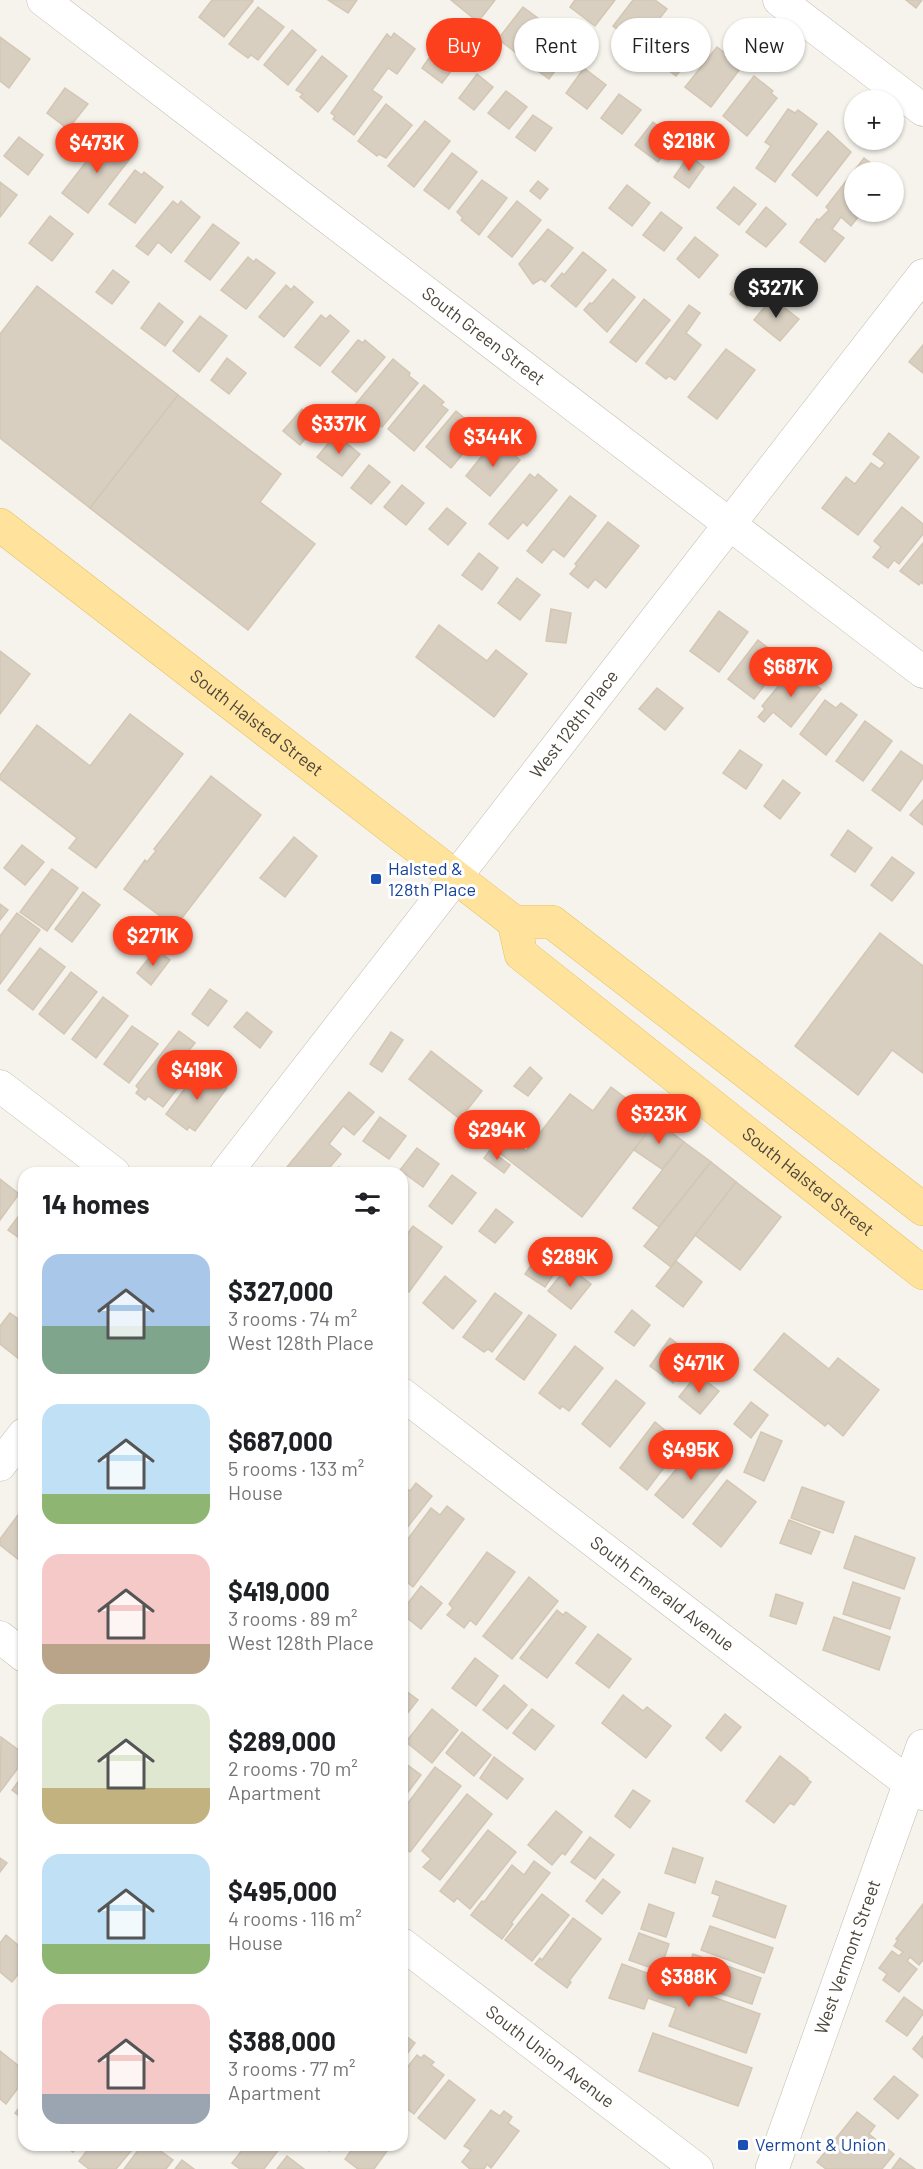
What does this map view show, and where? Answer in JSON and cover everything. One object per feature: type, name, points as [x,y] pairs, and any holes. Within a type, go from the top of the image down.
[{"type":"main road","name":"South Halsted Street","points":[[0,525],[514,922],[521,954],[923,1274]]},
{"type":"main road","points":[[514,922],[552,922],[923,1209]]},
{"type":"street","name":"South Green Street","points":[[43,0],[923,672]]},
{"type":"street","points":[[780,0],[923,110]]},
{"type":"street","name":"West 128th Place","points":[[231,1167],[923,275]]},
{"type":"street","points":[[0,1086],[106,1167]]},
{"type":"street","name":"South Emerald Avenue","points":[[408,1399],[916,1788]]},
{"type":"street","points":[[0,1465],[18,1442]]},
{"type":"street","points":[[0,1637],[18,1651]]},
{"type":"street","name":"West Vermont Street","points":[[771,2169],[916,1788],[923,1746]]},
{"type":"street","name":"South Union Avenue","points":[[408,1949],[697,2169]]},
{"type":"building","points":[[212,0],[253,1],[224,37],[199,17]]},
{"type":"building","points":[[328,0],[357,0],[348,13]]},
{"type":"building","points":[[451,0],[495,0],[481,18],[473,18]]},
{"type":"building","points":[[575,0],[615,0],[599,21],[599,18],[584,18],[570,7]]},
{"type":"building","points":[[633,0],[655,0],[667,9],[660,18],[619,18]]},
{"type":"building","points":[[906,0],[922,0],[916,8]]},
{"type":"building","points":[[258,7],[284,27],[258,60],[251,55],[248,58],[229,44]]},
{"type":"building","points":[[523,7],[538,18],[514,18]]},
{"type":"building","points":[[514,19],[514,51],[502,42],[502,34]]},
{"type":"building","points":[[292,30],[316,50],[288,85],[264,65]]},
{"type":"building","points":[[394,33],[415,49],[397,74],[388,68],[372,90],[382,97],[354,135],[333,119],[335,116],[331,113],[387,34],[391,38]]},
{"type":"building","points":[[0,37],[30,59],[9,88],[0,81]]},
{"type":"building","points":[[717,47],[723,51],[723,72],[738,72],[711,107],[685,87],[697,72],[711,72],[711,54]]},
{"type":"building","points":[[322,56],[347,76],[318,112],[300,97],[303,94],[296,90]]},
{"type":"building","points":[[427,72],[450,72],[442,83]]},
{"type":"building","points":[[539,72],[554,72],[549,79]]},
{"type":"building","points":[[581,72],[589,72],[606,85],[587,109],[566,93]]},
{"type":"building","points":[[477,74],[493,87],[474,110],[459,98]]},
{"type":"building","points":[[754,76],[773,91],[771,93],[777,98],[747,136],[723,116]]},
{"type":"building","points":[[65,88],[88,104],[68,129],[47,113]]},
{"type":"building","points":[[506,91],[527,107],[509,129],[488,113]]},
{"type":"building","points":[[619,94],[641,110],[622,134],[601,118]]},
{"type":"building","points":[[386,104],[412,125],[386,158],[379,154],[377,156],[358,141]]},
{"type":"building","points":[[788,109],[795,113],[798,110],[817,124],[775,182],[756,168],[771,146],[765,142]]},
{"type":"building","points":[[533,115],[552,128],[535,151],[516,137]]},
{"type":"building","points":[[425,121],[450,141],[414,187],[388,166]]},
{"type":"building","points":[[653,122],[675,140],[658,162],[635,145]]},
{"type":"building","points":[[828,131],[844,146],[844,150],[851,152],[817,196],[792,175]]},
{"type":"building","points":[[106,136],[132,156],[88,213],[62,193]]},
{"type":"building","points":[[19,137],[43,155],[28,175],[4,156]]},
{"type":"building","points":[[452,153],[477,172],[449,209],[424,190]]},
{"type":"building","points":[[689,155],[704,167],[689,188],[674,177]]},
{"type":"building","points":[[135,170],[142,175],[144,172],[163,187],[135,223],[109,204]]},
{"type":"building","points":[[482,180],[507,198],[479,235],[461,220],[463,218],[457,212]]},
{"type":"building","points":[[538,181],[548,189],[540,199],[530,191]]},
{"type":"building","points":[[0,182],[17,195],[0,217]]},
{"type":"building","points":[[844,184],[844,220],[841,217],[832,229],[844,238],[825,262],[800,242],[817,219],[819,220],[829,210],[826,207]]},
{"type":"building","points":[[627,185],[650,203],[632,226],[609,208]]},
{"type":"building","points":[[734,187],[756,204],[739,225],[717,208]]},
{"type":"building","points":[[173,201],[178,205],[181,201],[200,217],[171,253],[158,242],[148,255],[136,246]]},
{"type":"building","points":[[517,201],[541,220],[512,257],[488,237]]},
{"type":"building","points":[[766,207],[786,224],[766,247],[746,232]]},
{"type":"building","points":[[661,212],[682,228],[664,251],[643,235]]},
{"type":"building","points":[[50,216],[73,234],[52,261],[29,243]]},
{"type":"building","points":[[213,224],[239,243],[210,280],[185,261]]},
{"type":"building","points":[[548,229],[573,248],[545,282],[541,279],[533,284],[519,264]]},
{"type":"building","points":[[695,237],[718,255],[699,278],[677,259]]},
{"type":"building","points":[[583,252],[606,270],[576,307],[551,286],[562,273],[564,275]]},
{"type":"building","points":[[248,257],[254,262],[256,259],[275,273],[246,309],[221,290]]},
{"type":"building","points":[[113,270],[129,282],[112,304],[96,292]]},
{"type":"building","points":[[747,272],[764,286],[747,307],[730,294]]},
{"type":"building","points":[[613,279],[635,297],[607,332],[584,310]]},
{"type":"building","points":[[286,285],[291,290],[294,286],[313,302],[284,337],[259,317]]},
{"type":"building","points":[[37,286],[178,395],[90,508],[0,438],[0,334]]},
{"type":"building","points":[[772,298],[799,319],[780,341],[754,320]]},
{"type":"building","points":[[644,299],[670,320],[636,362],[610,342]]},
{"type":"building","points":[[159,303],[183,322],[165,346],[141,328]]},
{"type":"building","points":[[689,305],[700,313],[686,333],[701,345],[675,380],[669,376],[666,379],[646,363]]},
{"type":"building","points":[[321,315],[326,319],[330,315],[349,331],[320,366],[295,347]]},
{"type":"building","points":[[200,316],[227,336],[199,372],[173,351]]},
{"type":"building","points":[[358,340],[363,343],[365,340],[385,357],[356,392],[332,372]]},
{"type":"building","points":[[923,345],[923,373],[909,362]]},
{"type":"building","points":[[726,349],[755,370],[717,419],[688,397]]},
{"type":"building","points":[[227,358],[246,373],[229,394],[211,380]]},
{"type":"building","points":[[393,359],[418,383],[382,427],[355,405]]},
{"type":"building","points":[[424,385],[444,402],[441,405],[448,410],[414,451],[388,429]]},
{"type":"building","points":[[178,395],[281,474],[260,502],[315,544],[248,630],[90,508]]},
{"type":"building","points":[[302,409],[319,422],[300,445],[283,431]]},
{"type":"building","points":[[456,411],[481,432],[451,468],[426,447]]},
{"type":"building","points":[[340,432],[343,434],[344,441],[360,454],[342,476],[317,457]]},
{"type":"building","points":[[889,433],[919,457],[858,535],[822,508],[846,477],[855,484],[871,463],[880,469],[885,463],[873,454]]},
{"type":"building","points":[[492,443],[498,448],[501,444],[520,460],[490,496],[466,476]]},
{"type":"building","points":[[369,465],[390,482],[371,504],[351,488]]},
{"type":"building","points":[[530,474],[535,478],[538,474],[557,490],[527,526],[523,522],[508,539],[489,524]]},
{"type":"building","points":[[402,485],[424,503],[406,525],[384,507]]},
{"type":"building","points":[[570,496],[596,516],[564,557],[553,549],[542,563],[527,551]]},
{"type":"building","points":[[902,507],[923,524],[923,534],[899,564],[894,560],[888,568],[873,557],[881,547],[874,541]]},
{"type":"building","points":[[447,508],[466,523],[448,545],[429,529]]},
{"type":"building","points":[[608,522],[639,546],[606,588],[595,579],[588,588],[570,574],[577,566],[575,564]]},
{"type":"building","points":[[923,543],[923,584],[921,582],[919,585],[900,571]]},
{"type":"building","points":[[479,553],[498,568],[482,590],[462,575]]},
{"type":"building","points":[[517,578],[540,595],[520,620],[498,603]]},
{"type":"building","points":[[551,609],[571,613],[566,643],[546,641]]},
{"type":"building","points":[[719,611],[748,632],[719,672],[690,651]]},
{"type":"building","points":[[439,625],[487,661],[496,650],[527,674],[494,717],[416,657]]},
{"type":"building","points":[[758,640],[784,660],[754,699],[728,679]]},
{"type":"building","points":[[0,651],[30,674],[0,714]]},
{"type":"building","points":[[794,667],[821,689],[791,727],[773,712],[764,722],[758,717],[765,709],[762,706]]},
{"type":"building","points":[[657,688],[683,708],[665,730],[639,709]]},
{"type":"building","points":[[825,700],[836,708],[841,703],[857,715],[826,755],[800,734]]},
{"type":"building","points":[[130,714],[183,754],[96,868],[69,848],[77,838],[0,779],[0,775],[37,725],[90,766]]},
{"type":"building","points":[[865,721],[892,741],[863,781],[836,761]]},
{"type":"building","points":[[740,750],[762,765],[746,789],[723,773]]},
{"type":"building","points":[[901,751],[923,766],[923,778],[900,811],[872,790]]},
{"type":"building","points":[[211,776],[261,815],[175,927],[124,889],[145,860],[147,862],[156,851],[154,849]]},
{"type":"building","points":[[783,780],[800,793],[780,819],[764,806]]},
{"type":"building","points":[[923,800],[923,825],[910,815]]},
{"type":"building","points":[[848,830],[872,848],[855,872],[831,855]]},
{"type":"building","points":[[294,837],[317,856],[285,897],[260,878]]},
{"type":"building","points":[[22,845],[44,862],[25,885],[4,868]]},
{"type":"building","points":[[892,857],[914,873],[892,901],[871,885]]},
{"type":"building","points":[[52,869],[78,888],[47,931],[20,912]]},
{"type":"building","points":[[83,892],[100,905],[72,942],[55,929]]},
{"type":"building","points":[[0,904],[8,910],[0,920]]},
{"type":"building","points":[[17,913],[40,930],[0,984],[0,936]]},
{"type":"building","points":[[880,933],[923,966],[923,1073],[892,1050],[858,1095],[795,1046]]},
{"type":"building","points":[[40,948],[65,967],[33,1010],[8,990]]},
{"type":"building","points":[[156,949],[170,960],[151,985],[137,973]]},
{"type":"building","points":[[71,972],[97,992],[64,1034],[39,1014]]},
{"type":"building","points":[[210,989],[227,1001],[208,1026],[192,1014]]},
{"type":"building","points":[[103,997],[128,1016],[96,1058],[72,1039]]},
{"type":"building","points":[[247,1012],[272,1032],[260,1048],[234,1027]]},
{"type":"building","points":[[132,1026],[158,1044],[129,1083],[104,1064]]},
{"type":"building","points":[[179,1031],[195,1043],[186,1054],[197,1063],[163,1107],[148,1096],[145,1100],[136,1093],[139,1089],[136,1086]]},
{"type":"building","points":[[391,1032],[403,1040],[382,1072],[370,1064]]},
{"type":"building","points":[[431,1051],[482,1091],[460,1119],[409,1079]]},
{"type":"building","points":[[530,1067],[542,1078],[528,1096],[514,1086]]},
{"type":"building","points":[[200,1068],[227,1088],[195,1131],[189,1127],[187,1130],[166,1114]]},
{"type":"building","points":[[611,1087],[656,1121],[582,1217],[496,1150],[506,1135],[526,1151],[570,1094],[593,1111]]},
{"type":"building","points":[[349,1092],[374,1112],[354,1135],[343,1126],[329,1144],[341,1154],[330,1167],[287,1167]]},
{"type":"building","points":[[380,1117],[406,1136],[389,1159],[363,1141]]},
{"type":"building","points":[[656,1121],[684,1142],[662,1169],[634,1150]]},
{"type":"building","points":[[684,1142],[711,1162],[659,1227],[633,1208]]},
{"type":"building","points":[[417,1148],[439,1164],[423,1187],[408,1176],[408,1167],[402,1167]]},
{"type":"building","points":[[490,1150],[510,1165],[504,1173],[484,1158]]},
{"type":"building","points":[[711,1162],[736,1182],[671,1267],[644,1246]]},
{"type":"building","points":[[452,1175],[476,1193],[452,1224],[429,1206]]},
{"type":"building","points":[[0,1179],[18,1195],[0,1220]]},
{"type":"building","points":[[736,1182],[781,1217],[740,1270],[695,1235]]},
{"type":"building","points":[[496,1209],[513,1222],[495,1243],[479,1231]]},
{"type":"building","points":[[18,1217],[18,1237],[8,1230]]},
{"type":"building","points":[[413,1226],[442,1247],[409,1292],[408,1291],[408,1233]]},
{"type":"building","points":[[544,1247],[563,1261],[545,1287],[525,1274]]},
{"type":"building","points":[[676,1261],[702,1282],[683,1307],[656,1286]]},
{"type":"building","points":[[568,1266],[591,1284],[571,1309],[548,1291]]},
{"type":"building","points":[[445,1276],[476,1301],[453,1329],[423,1303]]},
{"type":"building","points":[[495,1293],[522,1313],[492,1352],[488,1349],[484,1352],[463,1337]]},
{"type":"building","points":[[632,1310],[650,1325],[634,1346],[615,1332]]},
{"type":"building","points":[[10,1313],[18,1319],[18,1358],[0,1344],[0,1326]]},
{"type":"building","points":[[529,1315],[556,1335],[524,1380],[496,1359]]},
{"type":"building","points":[[784,1333],[829,1369],[838,1358],[879,1390],[843,1436],[828,1423],[825,1426],[754,1370]]},
{"type":"building","points":[[670,1338],[693,1356],[673,1383],[650,1366]]},
{"type":"building","points":[[575,1346],[603,1368],[569,1411],[562,1406],[560,1409],[539,1393]]},
{"type":"building","points":[[697,1374],[719,1391],[700,1414],[679,1397]]},
{"type":"building","points":[[616,1380],[645,1403],[610,1447],[582,1424]]},
{"type":"building","points":[[751,1402],[768,1415],[751,1438],[734,1424]]},
{"type":"building","points":[[655,1422],[682,1444],[647,1490],[620,1468]]},
{"type":"building","points":[[761,1432],[782,1441],[764,1481],[744,1472]]},
{"type":"building","points":[[718,1449],[730,1460],[683,1518],[655,1495],[692,1450],[707,1462]]},
{"type":"building","points":[[727,1480],[756,1502],[721,1547],[693,1524]]},
{"type":"building","points":[[416,1483],[432,1496],[408,1526],[408,1490],[410,1491]]},
{"type":"building","points":[[802,1487],[844,1502],[833,1533],[791,1518]]},
{"type":"building","points":[[447,1506],[464,1519],[413,1587],[408,1583],[408,1539],[431,1508],[440,1515]]},
{"type":"building","points":[[18,1515],[18,1559],[0,1545],[0,1539]]},
{"type":"building","points":[[789,1520],[820,1532],[811,1554],[780,1543]]},
{"type":"building","points":[[855,1536],[915,1558],[904,1589],[844,1568]]},
{"type":"building","points":[[487,1552],[515,1572],[476,1625],[470,1620],[464,1628],[447,1615],[453,1608],[449,1604]]},
{"type":"building","points":[[529,1577],[558,1601],[512,1659],[483,1636]]},
{"type":"building","points":[[853,1582],[900,1598],[890,1629],[843,1614]]},
{"type":"building","points":[[421,1586],[442,1603],[421,1629],[408,1619],[408,1603]]},
{"type":"building","points":[[776,1594],[803,1603],[796,1624],[770,1616]]},
{"type":"building","points":[[557,1610],[563,1615],[566,1612],[586,1627],[547,1678],[520,1658]]},
{"type":"building","points":[[834,1617],[890,1637],[879,1670],[823,1650]]},
{"type":"building","points":[[598,1634],[631,1659],[609,1688],[576,1663]]},
{"type":"building","points":[[475,1658],[498,1676],[476,1706],[452,1688]]},
{"type":"building","points":[[504,1685],[527,1705],[507,1729],[483,1710]]},
{"type":"building","points":[[408,1692],[418,1700],[408,1712]]},
{"type":"building","points":[[623,1695],[643,1711],[647,1707],[671,1726],[646,1758],[602,1723]]},
{"type":"building","points":[[432,1709],[458,1730],[432,1763],[408,1744],[408,1739]]},
{"type":"building","points":[[532,1709],[554,1726],[535,1750],[513,1733]]},
{"type":"building","points":[[725,1714],[741,1727],[721,1751],[706,1738]]},
{"type":"building","points":[[462,1732],[491,1755],[474,1776],[446,1753]]},
{"type":"building","points":[[1,1737],[18,1750],[18,1768],[0,1792]]},
{"type":"building","points":[[780,1756],[811,1782],[794,1805],[790,1803],[774,1823],[746,1801]]},
{"type":"building","points":[[494,1757],[523,1779],[507,1799],[480,1778]]},
{"type":"building","points":[[408,1765],[421,1775],[408,1792]]},
{"type":"building","points":[[435,1767],[461,1786],[410,1852],[408,1850],[408,1803]]},
{"type":"building","points":[[18,1782],[18,1794],[12,1790]]},
{"type":"building","points":[[633,1790],[650,1801],[630,1828],[615,1816]]},
{"type":"building","points":[[467,1794],[492,1814],[440,1880],[423,1867],[431,1859],[422,1851]]},
{"type":"building","points":[[556,1811],[582,1832],[565,1855],[562,1853],[552,1865],[528,1845]]},
{"type":"building","points":[[488,1830],[516,1852],[470,1909],[457,1898],[454,1902],[440,1891]]},
{"type":"building","points":[[590,1837],[614,1855],[595,1879],[571,1862]]},
{"type":"building","points":[[673,1848],[703,1858],[695,1883],[665,1873]]},
{"type":"building","points":[[0,1858],[7,1863],[0,1872]]},
{"type":"building","points":[[534,1861],[550,1873],[511,1923],[513,1924],[502,1939],[471,1915],[482,1901],[484,1902],[512,1865],[524,1875]]},
{"type":"building","points":[[603,1879],[620,1892],[602,1914],[586,1901]]},
{"type":"building","points":[[716,1881],[786,1906],[775,1938],[713,1916],[720,1896],[712,1893]]},
{"type":"building","points":[[542,1894],[569,1915],[532,1961],[505,1940]]},
{"type":"building","points":[[649,1904],[674,1913],[666,1937],[641,1929]]},
{"type":"building","points":[[923,1904],[923,1960],[919,1965],[910,1957],[907,1961],[917,1969],[899,1992],[883,1980],[887,1974],[879,1968],[892,1951],[899,1956],[903,1952],[894,1946],[898,1940],[896,1939]]},
{"type":"building","points":[[573,1918],[601,1939],[569,1981],[571,1982],[567,1988],[535,1964],[540,1958],[542,1960]]},
{"type":"building","points":[[710,1926],[773,1948],[764,1973],[701,1950]]},
{"type":"building","points":[[639,1933],[669,1944],[660,1971],[629,1960]]},
{"type":"building","points":[[6,1935],[18,1945],[18,1974],[12,1982],[0,1972],[0,1943]]},
{"type":"building","points":[[693,1954],[761,1978],[752,2004],[683,1981]]},
{"type":"building","points":[[622,1964],[760,2014],[746,2053],[669,2026],[676,2008],[648,1998],[644,2009],[609,1998]]},
{"type":"building","points":[[904,1997],[923,2011],[907,2036],[886,2021]]},
{"type":"building","points":[[653,2033],[752,2068],[738,2106],[639,2071]]},
{"type":"building","points":[[923,2036],[923,2058],[913,2049]]},
{"type":"building","points":[[408,2038],[415,2043],[408,2053]]},
{"type":"building","points":[[0,2051],[18,2065],[18,2088],[6,2104],[0,2099]]},
{"type":"building","points":[[417,2055],[421,2058],[424,2055],[434,2062],[431,2065],[444,2075],[414,2114],[408,2110],[408,2066]]},
{"type":"building","points":[[894,2076],[918,2095],[898,2119],[874,2099]]},
{"type":"building","points":[[449,2080],[475,2100],[445,2139],[418,2118]]},
{"type":"building","points":[[491,2110],[500,2116],[504,2111],[512,2117],[508,2123],[519,2131],[491,2168],[487,2164],[484,2169],[470,2169],[462,2162],[471,2150],[464,2146]]},
{"type":"building","points":[[857,2112],[875,2126],[869,2134],[894,2154],[882,2169],[826,2169],[817,2162]]},
{"type":"building","points":[[86,2151],[131,2151],[116,2169],[89,2169],[79,2161]]},
{"type":"building","points":[[138,2151],[160,2151],[173,2160],[166,2169],[124,2169]]},
{"type":"building","points":[[241,2151],[278,2151],[264,2169],[240,2169],[232,2163]]},
{"type":"building","points":[[351,2151],[387,2151],[374,2169],[358,2169],[345,2159]]},
{"type":"building","points":[[287,2156],[304,2169],[277,2169]]},
{"type":"building","points":[[900,2158],[915,2169],[892,2169]]},
{"type":"building","points":[[182,2160],[194,2169],[175,2169]]},
{"type":"place","name":"Halsted & 128th Place","points":[[376,879]]},
{"type":"place","name":"Vermont & Union","points":[[743,2145]]}]
